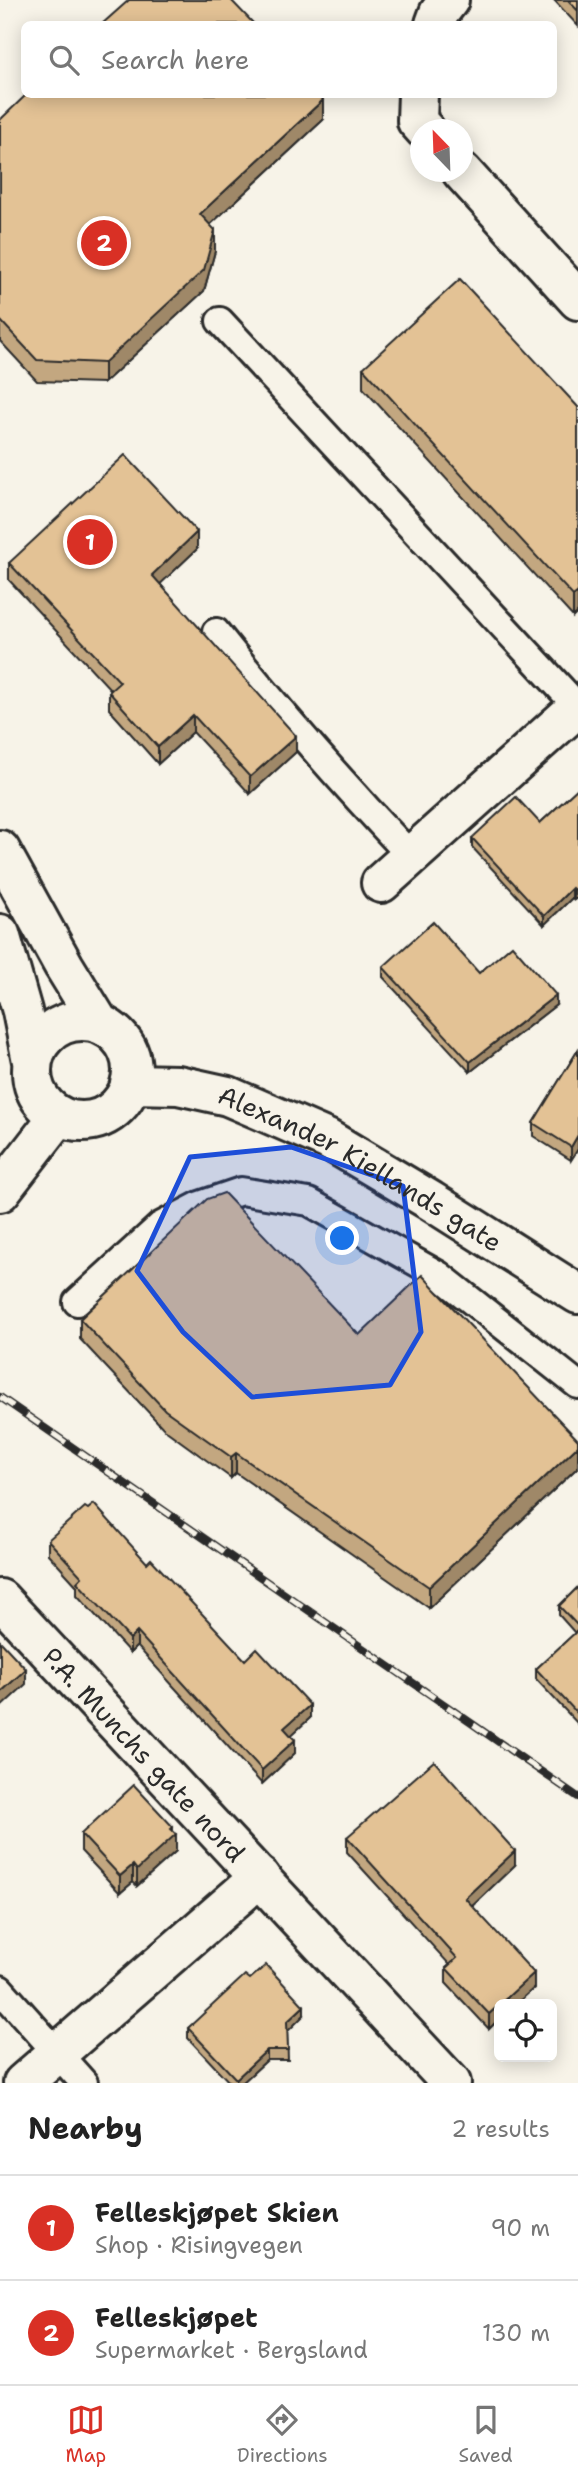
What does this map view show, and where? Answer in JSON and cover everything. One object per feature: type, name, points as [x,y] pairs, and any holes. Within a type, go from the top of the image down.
[{"type":"street","points":[[436,21],[449,0]]},
{"type":"street","points":[[417,119],[418,98]]},
{"type":"street","points":[[472,182],[578,300]]},
{"type":"street","points":[[381,883],[578,707]]},
{"type":"street","points":[[0,850],[99,1023]]},
{"type":"street","points":[[0,934],[22,1011],[32,1061],[32,1077],[37,1093],[46,1106],[59,1116],[76,1120],[94,1119],[111,1112],[123,1099],[130,1084],[132,1065],[126,1047],[115,1033],[99,1023],[80,1020],[62,1024],[48,1033],[38,1046],[32,1061]]},
{"type":"street","name":"Alexander Kiellands gate","points":[[130,1084],[178,1085],[228,1096],[327,1139],[578,1294]]},
{"type":"street","points":[[0,1192],[59,1116]]},
{"type":"street","name":"P.A. Munchs gate nord","points":[[0,1599],[451,2083]]},
{"type":"street","name":"P.A. Munchs gate nord","points":[[23,2083],[260,1877]]},
{"type":"lane","points":[[220,321],[578,707]]},
{"type":"lane","points":[[216,632],[275,707],[411,856]]},
{"type":"lane","points":[[77,1302],[160,1226],[200,1205],[241,1191],[309,1202],[439,1275],[578,1385]]},
{"type":"lane","points":[[0,1989],[84,2083]]},
{"type":"highlighted area","points":[[291,1147],[403,1186],[421,1332],[390,1385],[252,1397],[183,1332],[137,1271],[190,1157]]},
{"type":"building","points":[[129,0],[231,0],[251,21],[105,21]]},
{"type":"building","points":[[568,0],[578,0],[578,11]]},
{"type":"building","points":[[23,98],[323,100],[200,214],[215,230],[204,270],[104,363],[37,360],[0,320],[0,120]]},
{"type":"building","points":[[460,279],[578,407],[578,592],[573,596],[363,368]]},
{"type":"building","points":[[125,455],[197,532],[152,575],[296,736],[250,777],[193,715],[158,747],[109,692],[120,682],[9,563]]},
{"type":"building","points":[[578,788],[578,887],[574,890],[572,888],[544,916],[472,838],[516,797],[540,823]]},
{"type":"building","points":[[433,922],[479,973],[512,945],[556,995],[470,1062],[383,967]]},
{"type":"building","points":[[578,1050],[578,1135],[571,1147],[533,1123]]},
{"type":"building","points":[[224,1193],[359,1335],[422,1275],[578,1440],[578,1446],[429,1587],[236,1453],[231,1457],[165,1410],[80,1319],[207,1199]]},
{"type":"building","points":[[94,1504],[147,1563],[151,1559],[245,1660],[257,1648],[310,1705],[284,1728],[295,1740],[262,1770],[137,1632],[130,1639],[77,1582],[82,1577],[48,1540],[85,1507],[88,1509]]},
{"type":"building","points":[[578,1587],[578,1626],[559,1606]]},
{"type":"building","points":[[578,1630],[578,1714],[536,1669]]},
{"type":"building","points":[[0,1641],[26,1669],[0,1693]]},
{"type":"building","points":[[434,1761],[515,1851],[465,1898],[534,1973],[505,1999],[494,1999],[494,2009],[489,2014],[446,1968],[457,1958],[347,1837]]},
{"type":"building","points":[[134,1785],[173,1827],[171,1829],[176,1834],[137,1870],[133,1865],[120,1876],[81,1834]]},
{"type":"building","points":[[266,1965],[304,2006],[287,2022],[288,2050],[267,2050],[236,2079],[188,2028],[245,1975],[250,1979]]},
{"type":"railway","points":[[0,1397],[578,1797]]},
{"type":"place","name":"Felleskjøpet","points":[[104,243]]},
{"type":"place","name":"Felleskjøpet Skien","points":[[90,542]]}]
